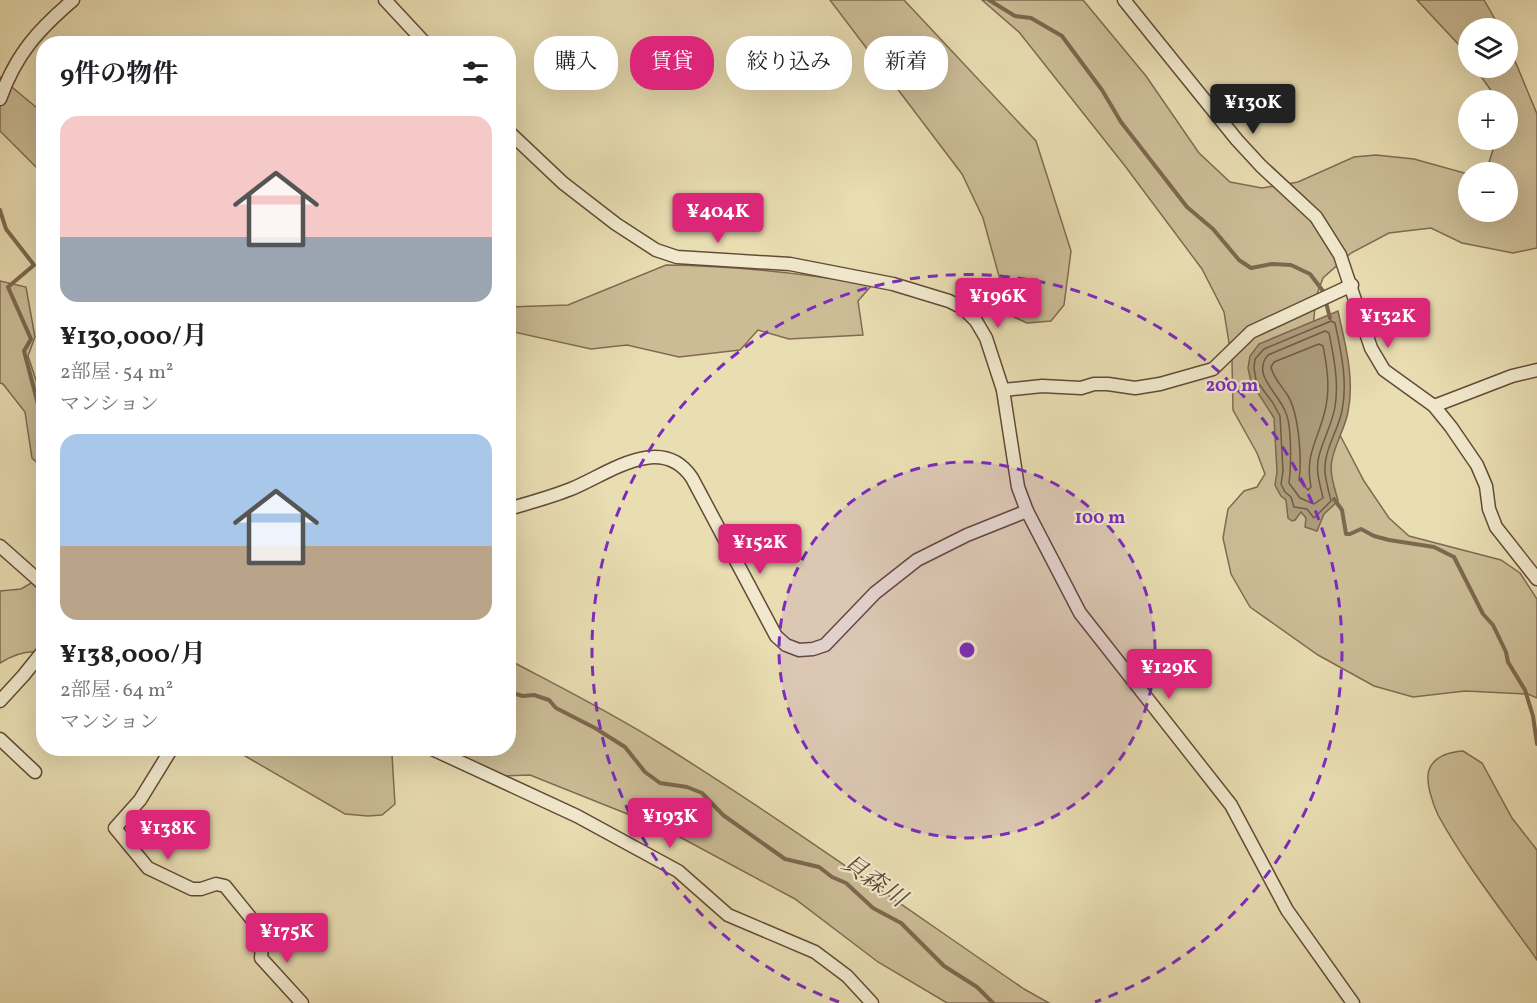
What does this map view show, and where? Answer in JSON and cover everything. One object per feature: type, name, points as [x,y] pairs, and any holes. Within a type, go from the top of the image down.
[{"type":"street","points":[[0,99],[14,65],[30,42],[44,25],[73,0]]},
{"type":"street","points":[[386,0],[419,36]]},
{"type":"street","points":[[1124,0],[1245,149],[1316,217],[1341,255],[1376,359],[1384,369],[1434,406],[1451,427],[1477,465],[1486,486],[1489,509],[1496,527],[1537,579]]},
{"type":"street","points":[[516,139],[563,183],[616,224],[656,250],[676,257],[790,264],[881,281],[921,291],[963,308],[986,338],[1003,390],[1013,463],[1018,487],[1027,511],[1080,613],[1231,805],[1287,910],[1322,963],[1353,1003]]},
{"type":"street","points":[[1003,390],[1042,386],[1080,388],[1094,384],[1136,388],[1160,384],[1213,369],[1251,332],[1352,285]]},
{"type":"street","points":[[1434,406],[1512,376],[1537,370]]},
{"type":"street","points":[[516,506],[572,489],[632,461],[654,456],[668,458],[681,465],[692,478],[776,636],[792,648],[806,650],[825,645],[875,592],[917,560],[967,535],[1027,511]]},
{"type":"street","points":[[0,546],[36,578]]},
{"type":"street","points":[[0,700],[36,660]]},
{"type":"street","points":[[0,739],[35,772]]},
{"type":"street","points":[[167,756],[140,800],[115,828],[148,868],[192,889],[201,889],[216,884],[225,886],[263,933],[261,958],[302,1003]]},
{"type":"street","points":[[447,756],[577,816],[678,871],[728,915],[815,952],[847,976],[872,1003]]},
{"type":"shaded area","points":[[830,0],[904,0],[938,36],[864,36],[864,45]]},
{"type":"shaded area","points":[[982,0],[1083,0],[1146,76],[1199,153],[1230,182],[1262,188],[1298,182],[1354,157],[1376,155],[1414,159],[1458,171],[1458,222],[1518,222],[1518,162],[1489,162],[1493,150],[1518,150],[1518,90],[1490,90],[1482,78],[1518,78],[1518,68],[1537,114],[1537,248],[1513,253],[1462,243],[1431,228],[1389,233],[1351,253],[1323,278],[1316,297],[1313,328],[1328,412],[1364,481],[1389,518],[1409,536],[1501,560],[1520,573],[1537,599],[1537,698],[1528,694],[1465,691],[1413,697],[1374,686],[1318,655],[1250,607],[1231,574],[1223,538],[1228,509],[1244,491],[1257,487],[1265,474],[1257,453],[1233,410],[1232,361],[1224,312],[1202,269],[1125,166],[1019,32]]},
{"type":"shaded area","points":[[1417,0],[1484,0],[1494,18],[1458,18],[1458,44]]},
{"type":"shaded area","points":[[948,47],[1036,141],[1071,251],[1064,305],[1051,321],[1027,323],[1014,317],[1005,298],[983,218],[962,174],[898,90],[948,90]]},
{"type":"shaded area","points":[[0,77],[36,107],[36,167],[0,131]]},
{"type":"shaded area","points":[[666,265],[769,271],[872,285],[858,301],[863,335],[789,339],[758,330],[740,350],[679,357],[627,345],[591,349],[516,333],[516,307],[568,305]]},
{"type":"shaded area","points":[[0,281],[26,287],[35,337],[28,356],[36,380],[36,462],[32,458],[25,412],[0,383]]},
{"type":"shaded area","points":[[36,580],[36,652],[21,654],[0,663],[0,591],[21,589]]},
{"type":"shaded area","points":[[516,664],[605,711],[707,773],[1024,989],[1049,1003],[947,1003],[878,962],[795,899],[665,829],[530,775],[502,776],[478,769],[463,756],[516,756]]},
{"type":"shaded area","points":[[1463,751],[1482,763],[1512,818],[1537,850],[1537,960],[1461,853],[1434,805],[1428,781],[1431,765],[1443,756]]},
{"type":"shaded area","points":[[245,756],[392,756],[395,804],[382,815],[345,814]]},
{"type":"water","points":[[1338,311],[1348,361],[1350,399],[1347,418],[1331,465],[1338,501],[1324,514],[1317,531],[1305,527],[1306,518],[1301,512],[1295,520],[1288,518],[1286,500],[1275,485],[1277,472],[1274,418],[1251,382],[1248,368],[1250,356],[1259,344]]},
{"type":"waterway","points":[[989,0],[1015,16],[1031,18],[1062,36],[1102,90],[1121,122],[1187,207],[1213,229],[1239,260],[1251,268],[1272,264],[1291,265],[1310,274],[1323,291],[1330,318]]},
{"type":"waterway","name":"貝森川","points":[[0,210],[6,229],[34,265],[8,287],[31,339],[24,351],[36,397]]},
{"type":"waterway","points":[[1334,499],[1342,510],[1346,534],[1361,529],[1389,540],[1434,547],[1454,557],[1483,614],[1493,625],[1506,652],[1508,662],[1525,690],[1533,716],[1537,744]]},
{"type":"waterway","name":"貝森川","points":[[516,694],[534,695],[549,700],[556,708],[625,747],[645,772],[660,783],[687,787],[702,793],[723,815],[785,859],[819,867],[832,877],[846,883],[873,908],[901,923],[944,966],[977,987],[993,1003]]}]
